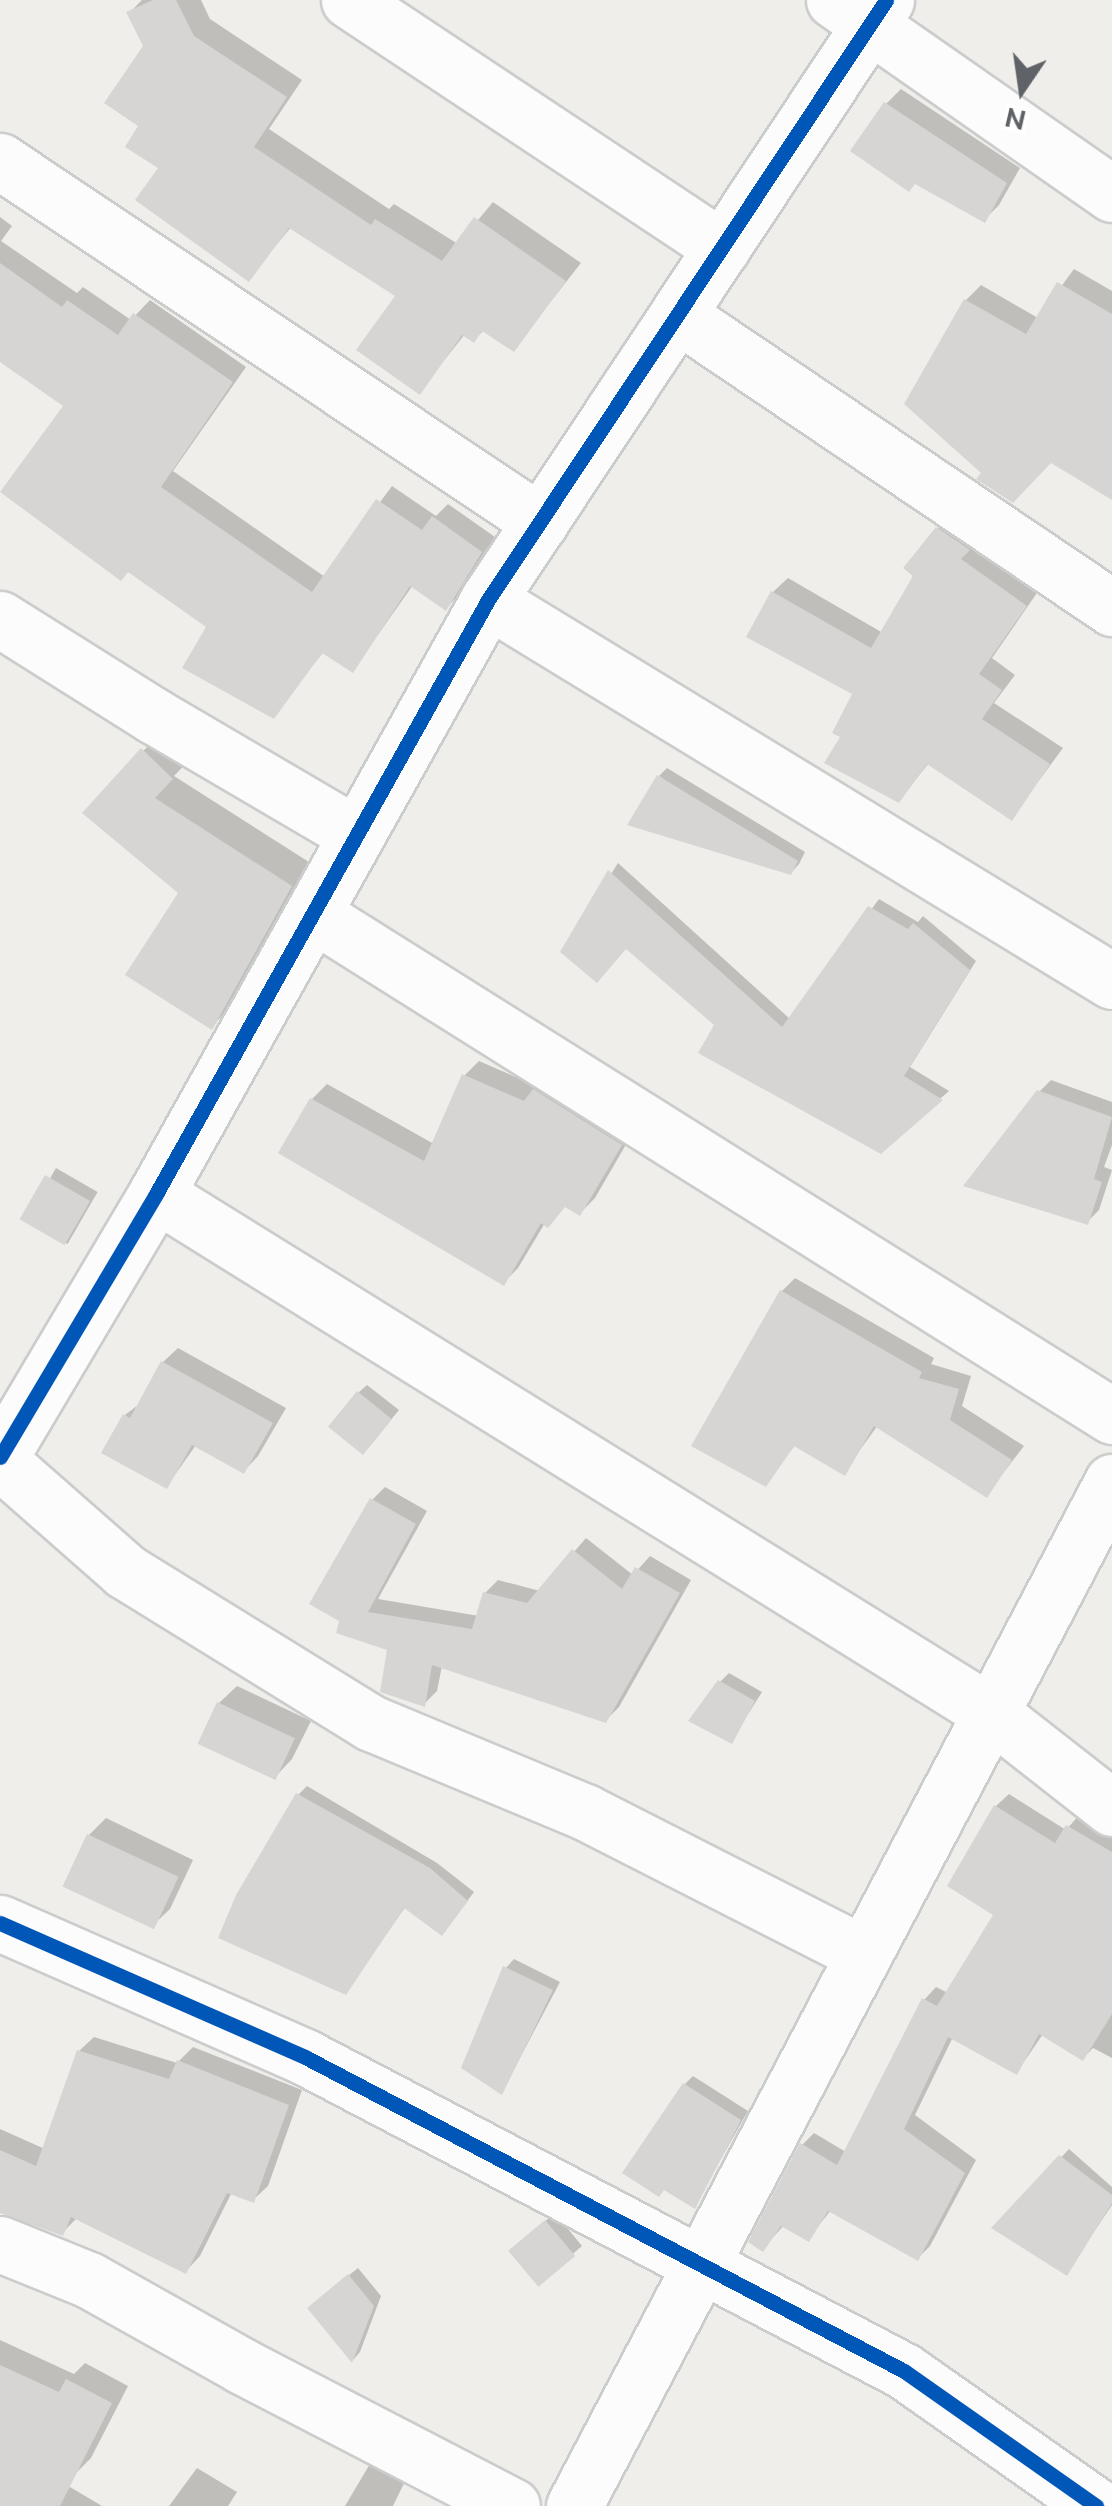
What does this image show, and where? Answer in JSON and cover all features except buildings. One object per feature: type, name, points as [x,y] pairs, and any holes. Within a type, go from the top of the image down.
[{"type":"street","points":[[349,0],[722,248]]},
{"type":"street","points":[[864,1954],[585,1812],[372,1722],[125,1571],[0,1459],[156,1194],[488,600],[722,248],[863,8],[1112,194]]},
{"type":"street","points":[[0,161],[540,522]]},
{"type":"street","points":[[678,315],[1112,608]]},
{"type":"street","points":[[488,600],[1112,981]]},
{"type":"street","points":[[0,618],[154,716],[356,834]]},
{"type":"street","points":[[312,914],[1112,1416]]},
{"type":"street","points":[[156,1194],[991,1713],[1112,1808]]},
{"type":"street","points":[[574,2506],[1112,1482]]},
{"type":"street","points":[[0,1923],[305,2056],[904,2371],[1096,2506]]},
{"type":"street","points":[[0,2244],[89,2280],[242,2366],[512,2506]]},
{"type":"cycle path","points":[[0,1457],[156,1194],[488,600],[886,0]]},
{"type":"cycle path","points":[[0,1923],[305,2057],[904,2371],[1096,2506]]}]
